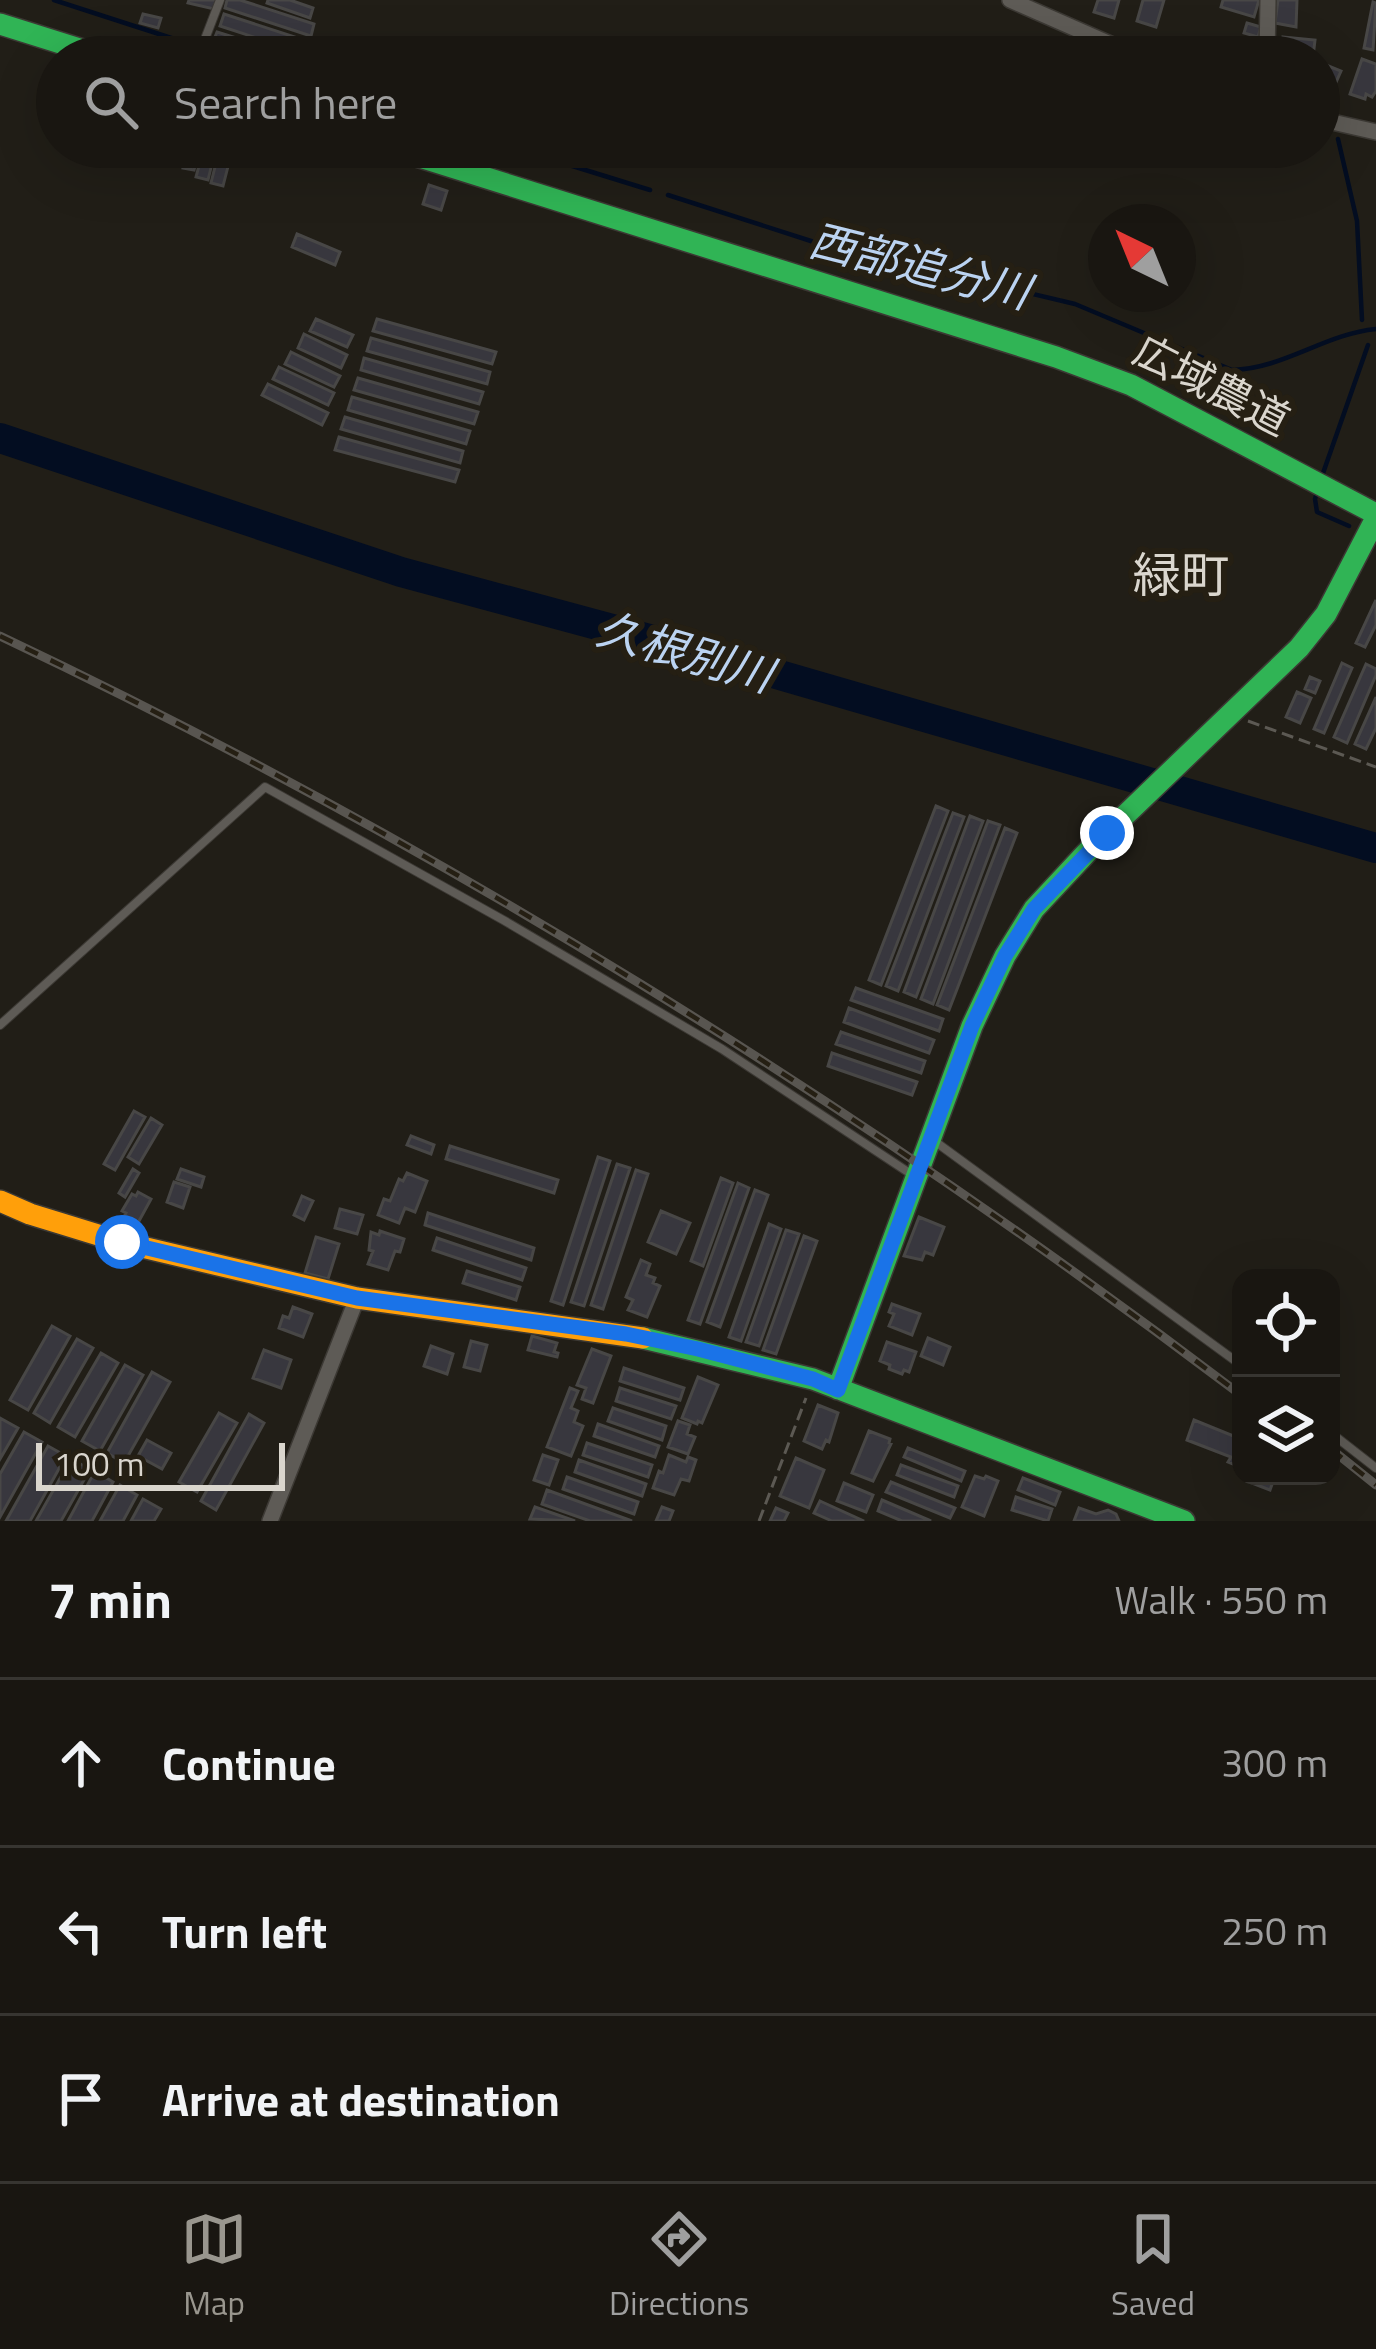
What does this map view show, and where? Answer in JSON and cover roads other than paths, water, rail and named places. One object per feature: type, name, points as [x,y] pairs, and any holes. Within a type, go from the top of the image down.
[{"type":"street","points":[[1010,0],[1092,36]]},
{"type":"street","points":[[1267,36],[1268,0]]},
{"type":"street","points":[[0,24],[38,36]]},
{"type":"street","points":[[1340,124],[1376,132]]},
{"type":"street","name":"広域農道","points":[[455,168],[1056,357],[1131,385],[1376,516]]},
{"type":"street","points":[[838,1390],[972,1026],[1005,956],[1034,909],[1299,648],[1326,614],[1376,516]]},
{"type":"street","points":[[0,1201],[122,1242],[357,1298],[626,1334],[813,1379],[1184,1521]]},
{"type":"street","points":[[270,1521],[357,1298]]},
{"type":"lane","points":[[206,36],[220,0]]},
{"type":"lane","points":[[0,1025],[266,787],[722,1049],[918,1178]]},
{"type":"lane","points":[[932,1139],[1232,1358]]},
{"type":"lane","points":[[1340,1440],[1376,1468]]},
{"type":"waterway","name":"西部追分川","points":[[54,0],[165,36]]},
{"type":"waterway","name":"西部追分川","points":[[1340,148],[1357,221],[1362,320]]},
{"type":"waterway","name":"西部追分川","points":[[579,168],[650,190]]},
{"type":"waterway","name":"西部追分川","points":[[668,195],[814,242],[1075,304],[1232,370],[1269,364],[1339,337],[1376,329]]},
{"type":"waterway","name":"西部追分川","points":[[1322,476],[1368,345]]},
{"type":"waterway","name":"久根別川","points":[[0,438],[401,572],[738,663],[1376,848]]},
{"type":"waterway","name":"西部追分川","points":[[1317,492],[1317,512],[1349,526]]},
{"type":"railway","points":[[0,636],[324,801],[640,984],[946,1183],[1232,1388]]},
{"type":"railway","points":[[1340,1456],[1376,1485]]},
{"type":"district","name":"緑町","points":[[1181,575]]}]
